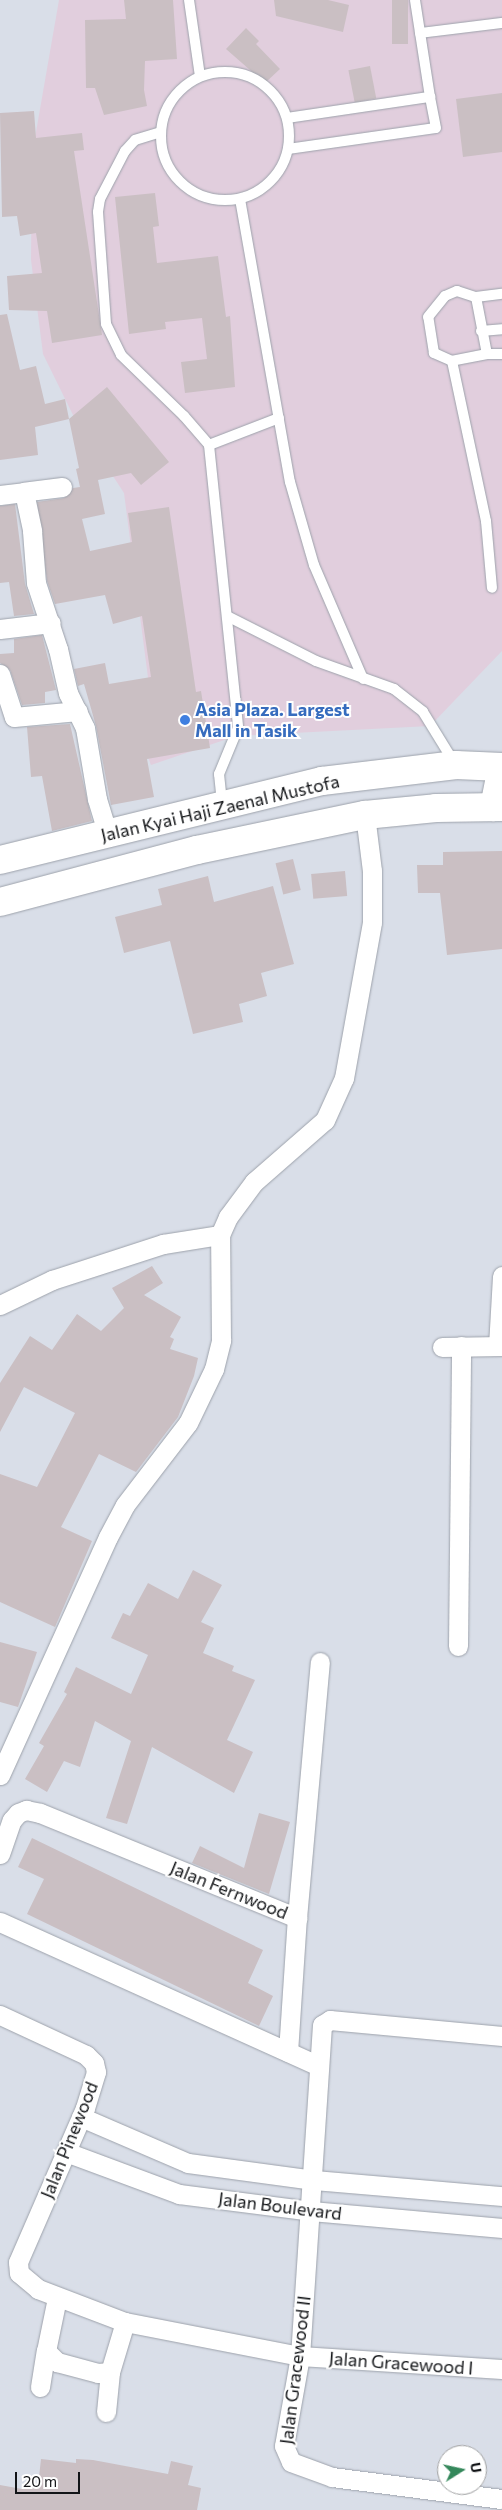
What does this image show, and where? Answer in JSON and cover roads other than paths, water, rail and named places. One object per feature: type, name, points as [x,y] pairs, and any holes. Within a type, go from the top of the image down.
[{"type":"main road","name":"Jalan Kyai Haji Zaenal Mustofa","points":[[0,860],[108,834],[145,822],[223,806],[322,781],[456,765],[502,767]]},
{"type":"main road","points":[[498,807],[502,767]]},
{"type":"main road","name":"Jalan Kyai Haji Zaenal Mustofa","points":[[0,902],[146,864],[365,815],[436,808],[498,807]]},
{"type":"main road","points":[[145,822],[146,864]]},
{"type":"street","points":[[0,495],[62,487]]},
{"type":"street","points":[[24,492],[32,531],[36,583],[50,623],[68,693],[85,728],[97,799],[108,834]]},
{"type":"street","points":[[0,629],[50,623]]},
{"type":"street","points":[[0,674],[14,717],[78,711]]},
{"type":"street","points":[[0,1775],[104,1544],[125,1505],[188,1423],[214,1369],[221,1340],[220,1235],[228,1217],[254,1182],[325,1120],[344,1078],[372,922],[372,871],[365,815]]},
{"type":"street","points":[[0,1305],[52,1280],[163,1244],[220,1235]]},
{"type":"street","points":[[442,1346],[500,1346],[502,1276]]},
{"type":"street","points":[[458,1646],[461,1346]]},
{"type":"street","name":"Jalan Fernwood","points":[[0,1854],[12,1820],[18,1813],[26,1810],[40,1813],[297,1918],[320,1662]]},
{"type":"street","points":[[288,2052],[297,1918]]},
{"type":"street","points":[[0,1922],[319,2066]]},
{"type":"street","name":"Jalan Pinewood","points":[[0,2015],[86,2055],[94,2063],[96,2072],[81,2117],[18,2262],[19,2273],[28,2282],[57,2298],[125,2322],[300,2356]]},
{"type":"street","name":"Jalan Gracewood II","points":[[502,2036],[330,2020],[322,2025],[314,2180],[300,2356],[284,2446],[291,2462],[332,2477],[502,2499]]},
{"type":"street","name":"Jalan Boulevard","points":[[81,2117],[188,2163],[314,2180],[502,2196]]},
{"type":"street","name":"Jalan Boulevard","points":[[66,2152],[178,2194],[311,2211],[502,2228]]},
{"type":"street","points":[[40,2387],[57,2298]]},
{"type":"street","points":[[106,2412],[110,2372],[125,2322]]},
{"type":"street","points":[[46,2351],[57,2362],[98,2373],[110,2372]]},
{"type":"street","name":"Jalan Gracewood I","points":[[300,2356],[502,2369]]},
{"type":"lane","points":[[189,0],[200,76]]},
{"type":"lane","points":[[288,148],[436,128],[415,0]]},
{"type":"lane","points":[[420,33],[502,23]]},
{"type":"lane","points":[[227,71],[253,77],[274,94],[287,118],[288,148],[279,172],[262,189],[240,199],[220,200],[200,196],[184,185],[166,161],[160,132],[166,109],[180,89],[200,76],[227,71]]},
{"type":"lane","points":[[287,118],[430,97]]},
{"type":"lane","points":[[160,132],[135,140],[125,150],[100,199],[98,212],[106,324],[122,355],[184,416],[209,445],[229,617],[238,728],[219,774],[223,806]]},
{"type":"lane","points":[[240,199],[290,482],[314,565],[363,679]]},
{"type":"lane","points":[[502,294],[476,297],[466,292],[450,293],[439,301],[428,317],[434,353],[452,361],[487,354],[502,354]]},
{"type":"lane","points":[[476,297],[481,331],[487,354]]},
{"type":"lane","points":[[481,331],[502,329]]},
{"type":"lane","points":[[452,361],[486,521],[492,588]]},
{"type":"lane","points":[[209,445],[279,418]]},
{"type":"lane","points":[[229,617],[316,661],[394,689],[423,712],[456,765]]},
{"type":"place","name":"Asia Plaza. Largest Mall in Tasik","points":[[185,720]]}]
